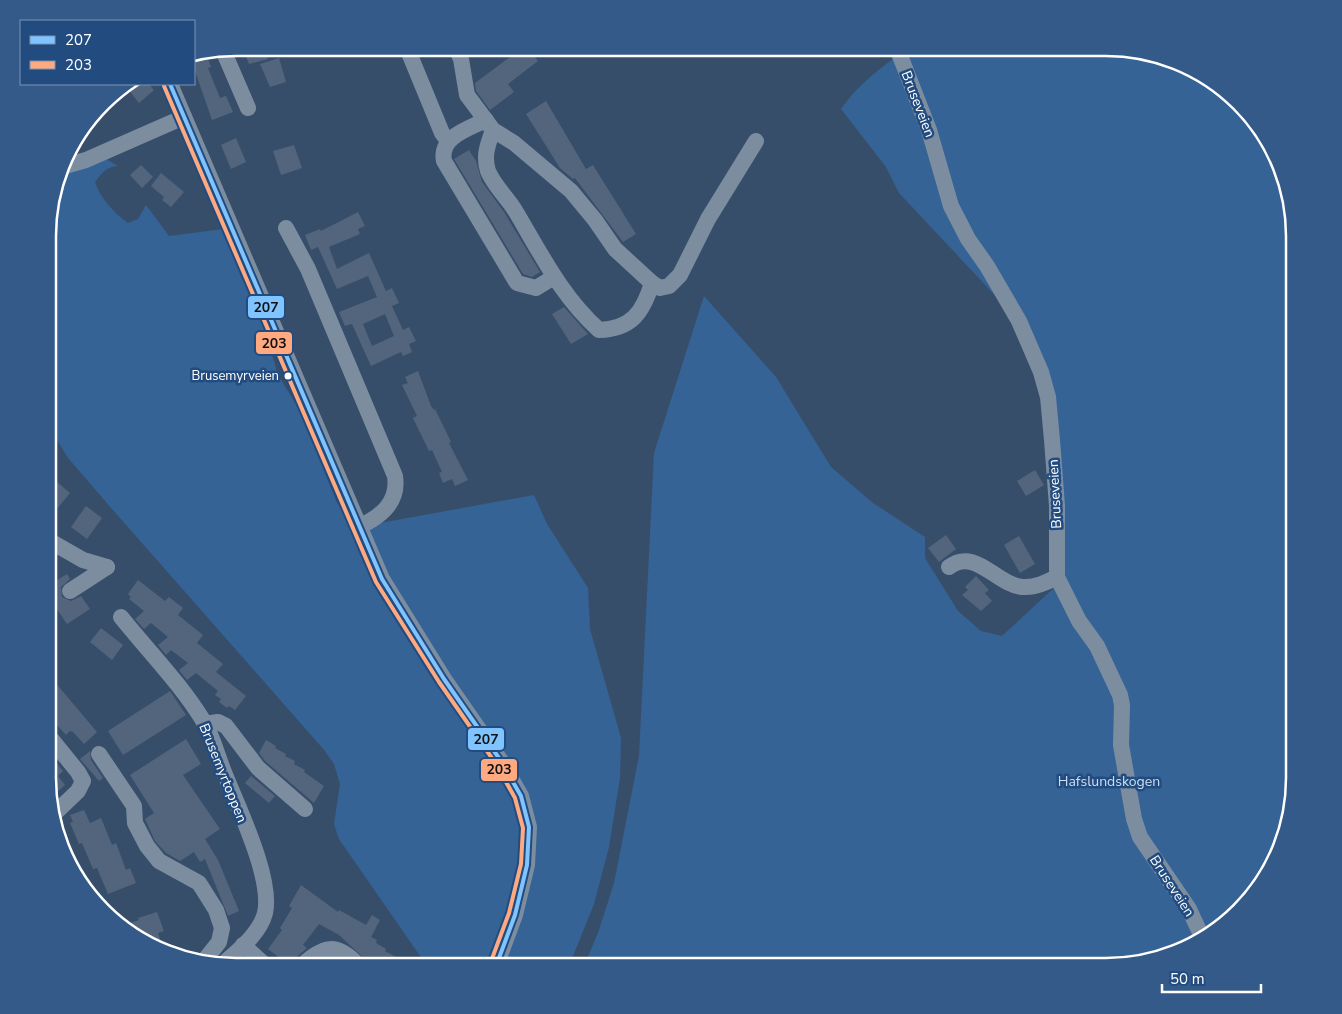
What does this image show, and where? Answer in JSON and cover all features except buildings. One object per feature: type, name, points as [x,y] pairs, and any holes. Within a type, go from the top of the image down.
[{"type":"street","points":[[410,56],[442,133],[448,140]]},
{"type":"street","points":[[460,56],[465,89],[490,125],[528,154],[571,191],[595,220],[615,249],[652,284],[660,288],[669,286],[680,275],[708,219],[756,141]]},
{"type":"street","name":"Bruseveien","points":[[900,56],[929,130],[950,206],[968,240],[987,266],[1019,321],[1041,372],[1048,396],[1053,449],[1057,506],[1057,576],[1079,621],[1097,646],[1120,695],[1122,705],[1121,745],[1134,818],[1140,837],[1189,909],[1199,932]]},
{"type":"street","points":[[226,57],[248,108]]},
{"type":"street","points":[[170,85],[358,527],[382,579],[444,679],[501,762],[521,796],[530,827],[528,864],[515,914],[499,958]]},
{"type":"street","points":[[72,163],[92,157],[184,117]]},
{"type":"street","points":[[490,125],[448,140],[443,153],[444,161],[517,283],[536,288],[554,277]]},
{"type":"street","points":[[490,125],[485,151],[488,171],[515,211],[540,256],[582,314],[599,330],[614,330],[630,322],[646,303],[652,284]]},
{"type":"street","points":[[286,228],[308,269],[395,476],[397,487],[385,510],[376,519],[358,527]]},
{"type":"street","points":[[56,545],[82,560],[107,567],[70,591]]},
{"type":"street","points":[[949,567],[956,562],[966,560],[982,566],[1005,582],[1024,587],[1042,584],[1057,576]]},
{"type":"street","name":"Brusemyrtoppen","points":[[121,617],[183,692],[205,724],[242,814],[264,883],[265,915],[243,945],[231,957]]},
{"type":"street","points":[[205,724],[218,722],[226,726],[258,768],[305,809]]},
{"type":"street","points":[[56,745],[78,772],[82,781],[78,791],[59,809]]},
{"type":"street","points":[[99,754],[134,806],[135,823],[147,846],[159,861],[199,883],[216,910],[222,928],[221,935],[219,942],[209,955]]},
{"type":"street","points":[[243,945],[257,958]]},
{"type":"street","points":[[310,958],[317,952],[331,948],[351,958]]},
{"type":"green space","name":"Hafslundskogen","points":[[897,56],[1105,56],[1152,62],[1196,80],[1206,87],[1233,109],[1262,146],[1280,190],[1286,237],[1286,777],[1280,824],[1262,868],[1233,905],[1196,934],[1152,952],[1105,958],[587,958],[598,933],[614,883],[639,756],[654,453],[704,296],[776,377],[831,467],[873,503],[925,537],[925,558],[958,611],[981,631],[1002,636],[1055,587],[1052,440],[1019,321],[899,193],[886,167],[841,109],[863,83]]},
{"type":"green space","points":[[106,159],[118,166],[107,169],[95,182],[100,194],[108,205],[128,223],[138,219],[146,205],[169,236],[223,229],[262,322],[278,375],[300,411],[337,503],[358,527],[534,495],[547,524],[588,588],[590,629],[621,738],[620,778],[609,847],[594,904],[572,958],[421,958],[339,839],[334,824],[340,784],[334,764],[325,751],[68,458],[56,438],[56,237],[62,190],[68,172]]},
{"type":"transit line","name":"207","points":[[170,85],[382,579],[444,679],[501,761],[521,796],[529,827],[527,865],[515,915],[499,958]]},
{"type":"transit line","name":"203","points":[[164,86],[376,582],[439,682],[496,764],[515,798],[523,828],[521,864],[509,913],[492,958]]},
{"type":"place","name":"Brusemyrveien","points":[[288,376]]}]
